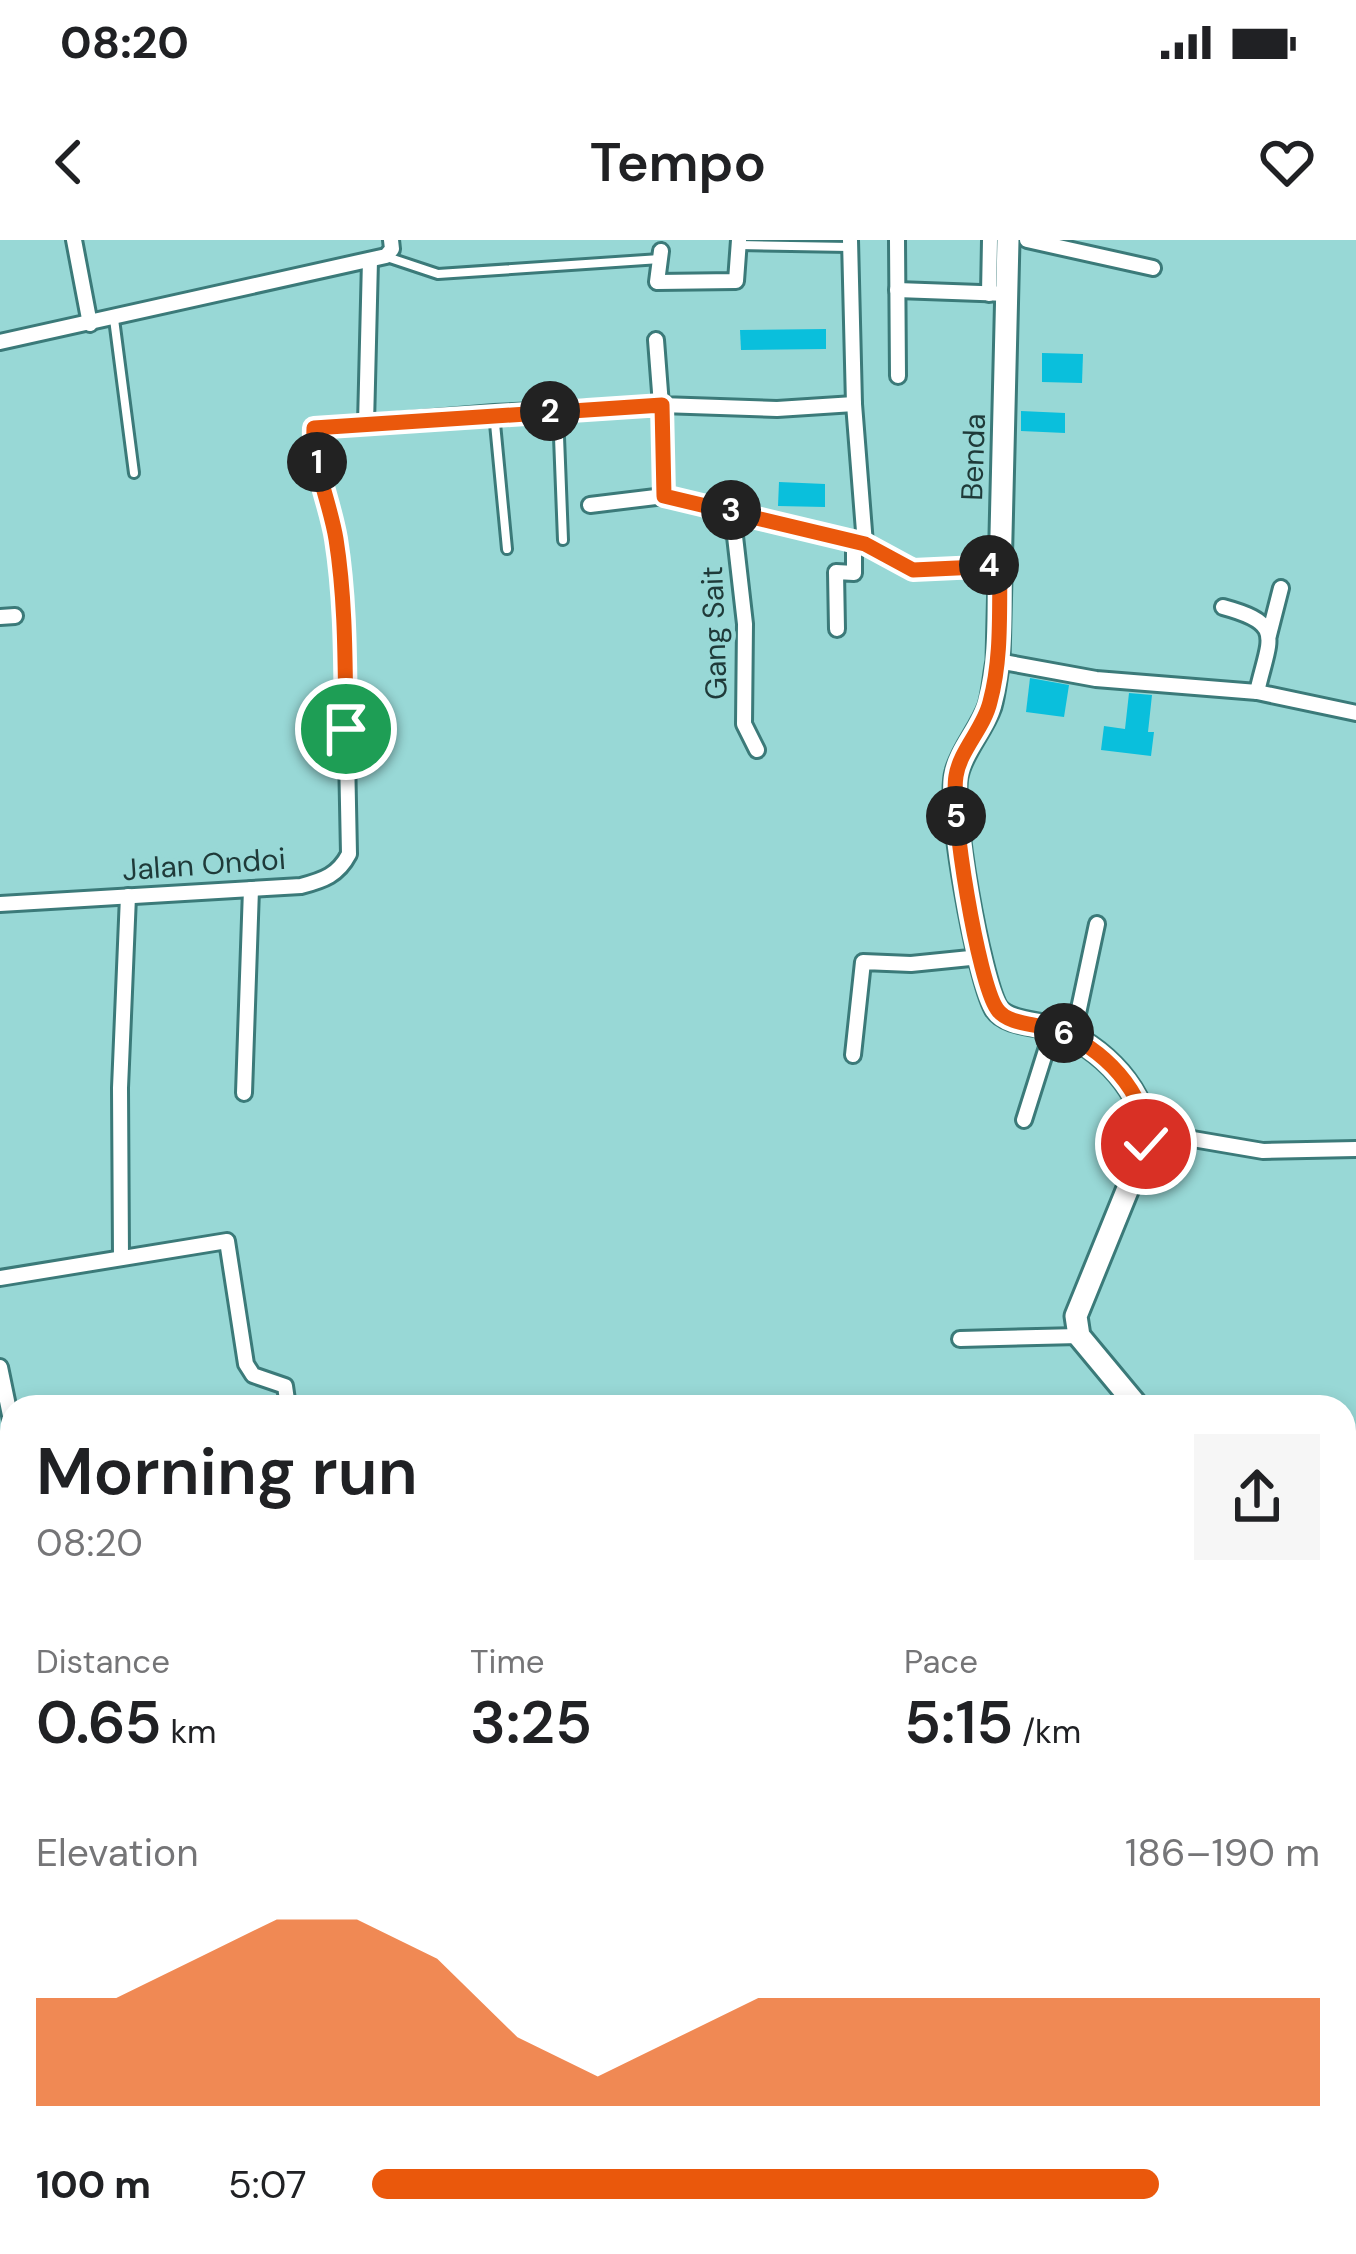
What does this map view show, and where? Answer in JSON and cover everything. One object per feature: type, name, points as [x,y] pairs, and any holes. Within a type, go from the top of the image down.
[{"type":"street","points":[[74,240],[90,324]]},
{"type":"street","points":[[0,342],[378,258],[392,249],[391,240]]},
{"type":"street","points":[[897,240],[898,376]]},
{"type":"street","points":[[897,290],[999,294],[990,240]]},
{"type":"street","name":"Benda","points":[[1007,240],[999,294],[998,661],[989,707],[956,774],[956,816],[980,957],[996,1009],[1006,1017],[1063,1033],[1094,1048],[1126,1083],[1147,1131]]},
{"type":"street","points":[[1027,240],[1153,268]]},
{"type":"street","points":[[660,255],[657,282],[736,281],[739,242]]},
{"type":"street","points":[[837,629],[836,572],[854,573],[860,543],[850,243]]},
{"type":"street","points":[[378,258],[366,424],[662,405],[777,409],[854,404]]},
{"type":"street","points":[[656,340],[664,496]]},
{"type":"street","name":"Jalan Ondoi","points":[[0,904],[251,889],[322,881],[340,870],[349,854],[344,604],[336,536],[313,444],[314,428],[366,424]]},
{"type":"street","points":[[590,505],[664,496],[860,543],[913,570],[1000,566]]},
{"type":"street","name":"Gang Sait","points":[[732,510],[745,624],[744,724],[758,750]]},
{"type":"street","points":[[1256,692],[1280,588]]},
{"type":"street","points":[[1223,607],[1258,616],[1268,638]]},
{"type":"street","points":[[998,661],[1096,679],[1256,692],[1356,713]]},
{"type":"street","points":[[244,1093],[251,889]]},
{"type":"street","points":[[121,1258],[120,1088],[128,896]]},
{"type":"street","points":[[1024,1120],[1063,1033],[1097,924]]},
{"type":"street","points":[[853,1055],[863,962],[910,964],[980,957]]},
{"type":"street","points":[[1128,1395],[1079,1336],[1076,1316],[1146,1144],[1147,1131],[1263,1151],[1356,1149]]},
{"type":"street","points":[[0,1278],[227,1241],[246,1364],[253,1375],[285,1386],[287,1395]]},
{"type":"street","points":[[960,1339],[1079,1336]]},
{"type":"lane","points":[[739,242],[850,243]]},
{"type":"lane","points":[[378,258],[438,274],[660,255]]},
{"type":"lane","points":[[114,319],[134,473]]},
{"type":"lane","points":[[559,411],[563,540]]},
{"type":"lane","points":[[494,413],[507,549]]},
{"type":"building","points":[[826,329],[826,349],[741,350],[740,330]]},
{"type":"building","points":[[1042,353],[1083,354],[1082,383],[1042,382]]},
{"type":"building","points":[[1021,411],[1065,413],[1065,433],[1021,431]]},
{"type":"building","points":[[779,482],[825,484],[825,507],[778,506]]},
{"type":"building","points":[[1030,678],[1069,685],[1064,717],[1026,712]]},
{"type":"building","points":[[1129,693],[1152,695],[1151,756],[1101,750],[1104,726],[1125,729]]},
{"type":"route","points":[[346,729],[344,604],[336,536],[313,444],[314,428],[662,405],[664,496],[865,544],[913,570],[1000,566],[998,661],[989,707],[956,774],[956,816],[980,957],[996,1009],[1006,1017],[1053,1028],[1094,1048],[1126,1083],[1147,1131],[1146,1144]]}]
